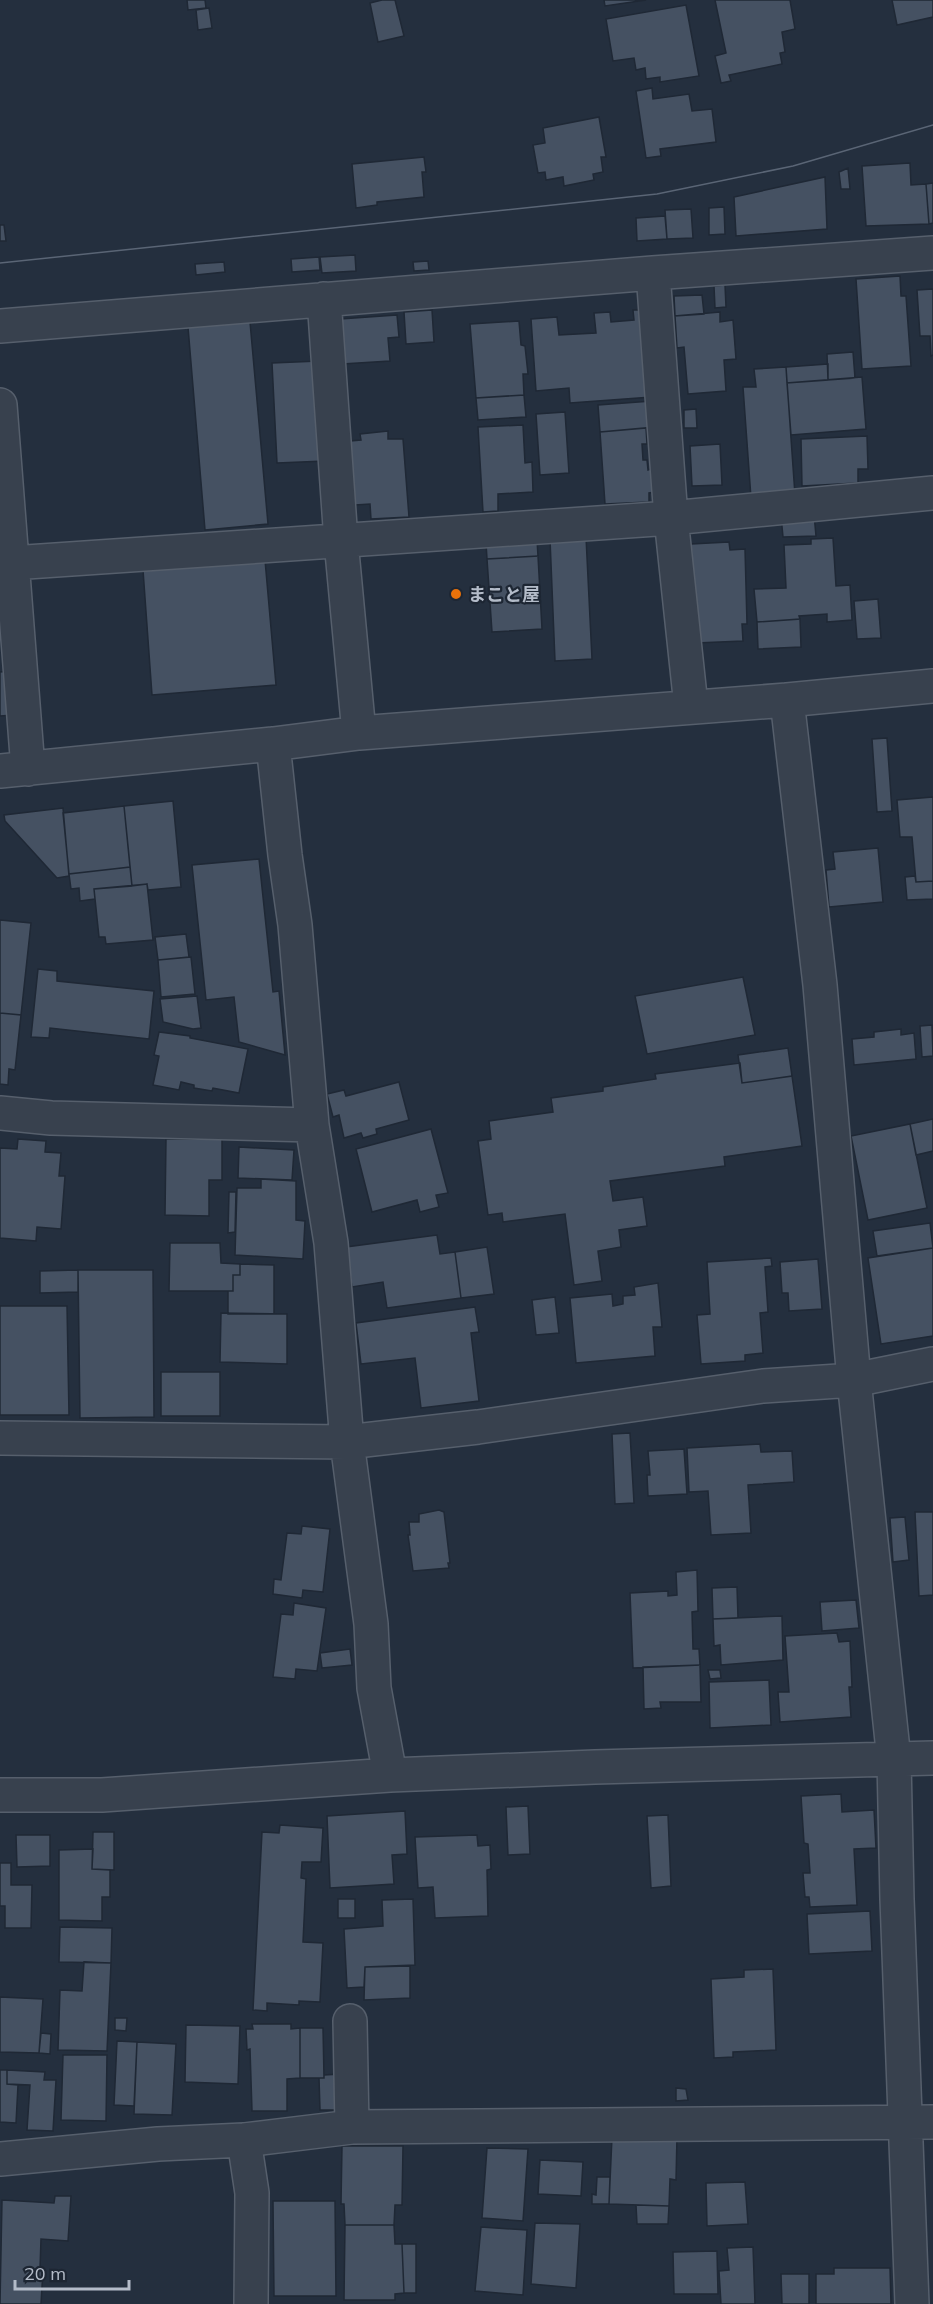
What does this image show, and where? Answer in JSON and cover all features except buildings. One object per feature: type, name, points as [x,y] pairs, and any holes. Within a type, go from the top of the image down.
[{"type":"street","points":[[0,326],[653,273],[933,254]]},
{"type":"street","points":[[653,273],[671,518],[691,706]]},
{"type":"street","points":[[324,299],[341,541],[359,733]]},
{"type":"street","points":[[0,405],[12,563],[14,770],[359,733],[787,700],[933,686]]},
{"type":"street","points":[[12,563],[671,518],[933,493]]},
{"type":"street","points":[[787,700],[820,985],[854,1380],[894,1760],[919,2122],[912,2304]]},
{"type":"street","points":[[273,744],[295,925],[312,1125],[331,1243],[347,1442],[371,1624],[374,1688],[390,1775]]},
{"type":"street","points":[[0,1113],[51,1118],[312,1125]]},
{"type":"street","points":[[0,1438],[347,1442],[478,1427],[763,1386],[854,1380],[933,1364]]},
{"type":"street","points":[[0,1795],[102,1795],[390,1775],[933,1758]]},
{"type":"street","points":[[350,2021],[352,2127]]},
{"type":"street","points":[[0,2159],[158,2144],[244,2140],[352,2127],[919,2122]]},
{"type":"street","points":[[244,2140],[252,2193],[251,2304]]},
{"type":"tram line","points":[[0,263],[657,194],[793,166],[933,125]]},
{"type":"place","name":"まこと屋","points":[[456,594]]}]
